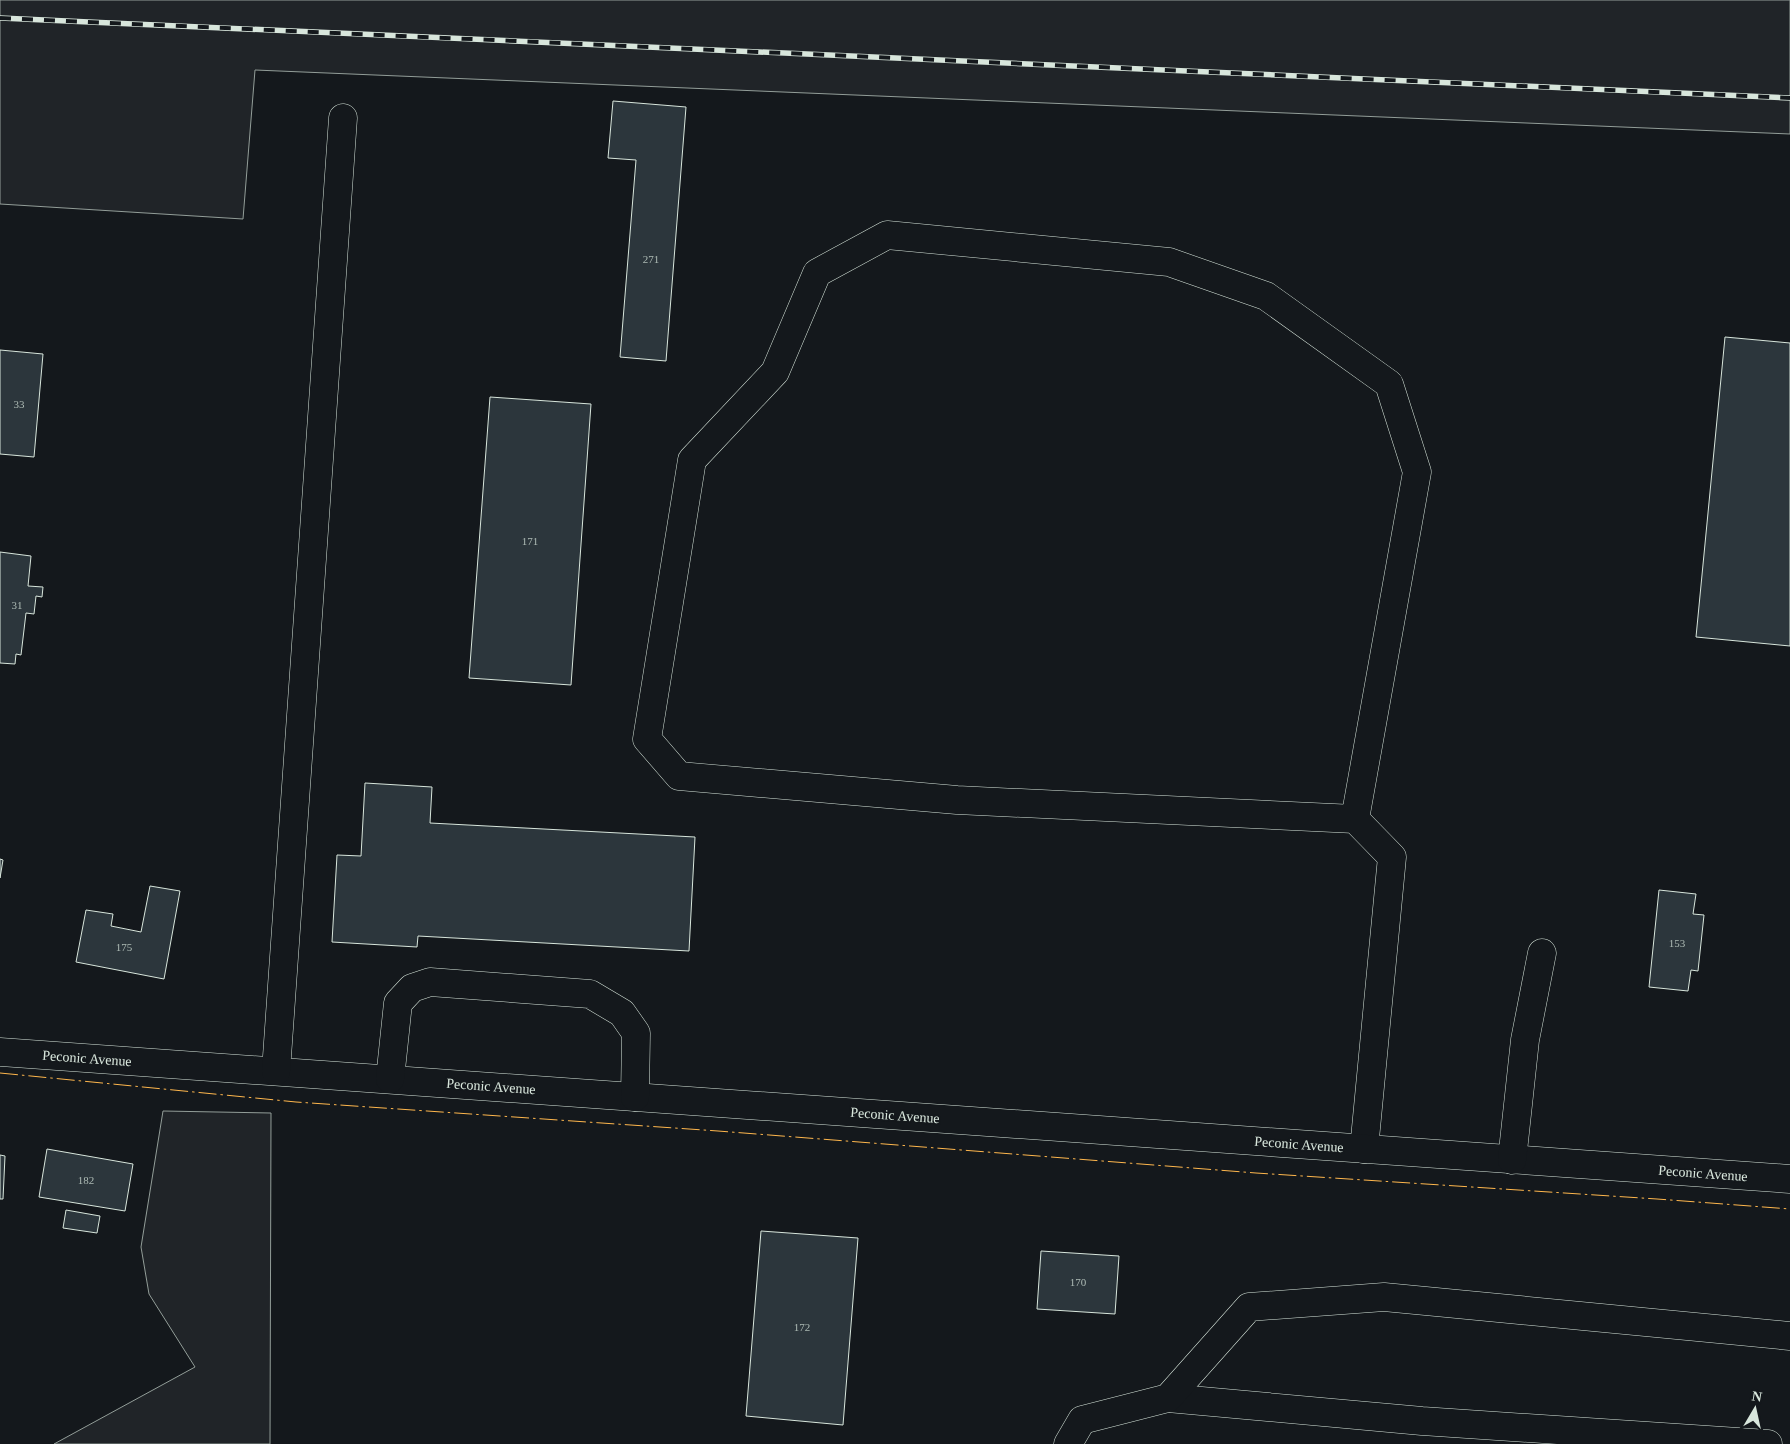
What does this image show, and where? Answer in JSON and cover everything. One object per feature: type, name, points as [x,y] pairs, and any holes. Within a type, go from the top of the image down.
[{"type":"street","points":[[276,1071],[343,118]]},
{"type":"street","points":[[1355,818],[1418,472],[1389,384],[1266,296],[1169,262],[887,235],[816,273],[775,372],[692,460],[647,739],[679,776],[957,800],[1355,818],[1392,857],[1364,1149]]},
{"type":"street","points":[[1512,1160],[1525,1040],[1542,953]]},
{"type":"street","points":[[390,1079],[398,1003],[412,988],[430,982],[562,991],[590,994],[622,1013],[636,1033],[635,1097]]},
{"type":"street","name":"Peconic Avenue","points":[[0,1052],[1790,1179]]},
{"type":"street","points":[[1168,1398],[1249,1307],[1384,1297],[1790,1336]]},
{"type":"street","points":[[1068,1444],[1082,1420],[1168,1398],[1422,1421],[1768,1444]]},
{"type":"shaded area","points":[[0,0],[1790,0],[1790,134],[255,70],[243,219],[0,204]]},
{"type":"shaded area","points":[[163,1111],[271,1113],[270,1444],[54,1444],[195,1367],[149,1294],[141,1247]]},
{"type":"building","points":[[613,101],[686,107],[666,361],[620,357],[636,160],[608,158]]},
{"type":"building","points":[[1725,337],[1790,343],[1790,646],[1696,637]]},
{"type":"building","points":[[0,350],[43,354],[34,457],[0,454]]},
{"type":"building","points":[[490,397],[591,404],[571,685],[469,678]]},
{"type":"building","points":[[0,552],[31,556],[28,586],[43,587],[42,597],[36,596],[34,614],[26,613],[21,655],[16,654],[15,664],[0,663]]},
{"type":"building","points":[[365,783],[432,787],[430,823],[695,837],[689,951],[418,936],[417,947],[332,942],[337,855],[361,856]]},
{"type":"building","points":[[0,859],[3,860],[0,878]]},
{"type":"building","points":[[150,886],[180,891],[164,979],[76,962],[86,910],[113,914],[111,926],[141,932]]},
{"type":"building","points":[[1659,890],[1696,894],[1693,914],[1704,915],[1698,971],[1691,970],[1688,991],[1649,987]]},
{"type":"building","points":[[47,1149],[133,1164],[125,1211],[39,1197]]},
{"type":"building","points":[[0,1155],[5,1156],[3,1199],[0,1199]]},
{"type":"building","points":[[66,1210],[100,1216],[97,1233],[63,1228]]},
{"type":"building","points":[[761,1231],[858,1238],[843,1425],[746,1416]]},
{"type":"building","points":[[1041,1251],[1119,1256],[1115,1314],[1037,1309]]},
{"type":"railway","points":[[0,18],[1790,98]]},
{"type":"power","points":[[0,1073],[296,1102],[718,1131],[1256,1173],[1790,1209]]}]
